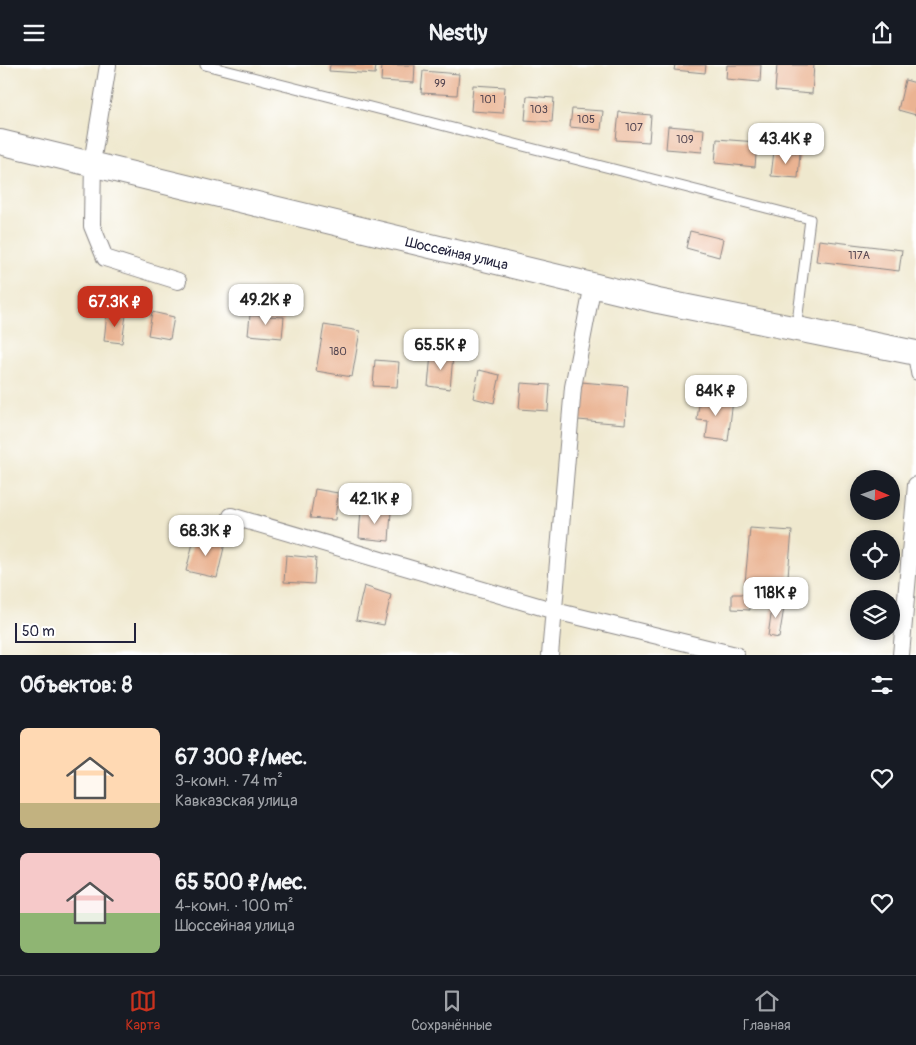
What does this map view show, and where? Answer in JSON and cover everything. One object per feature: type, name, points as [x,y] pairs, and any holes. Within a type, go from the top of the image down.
[{"type":"main road","name":"Шоссейная улица","points":[[0,134],[93,161],[658,301],[915,357]]},
{"type":"main road","name":"Шоссейная улица","points":[[0,142],[93,161],[797,322],[915,357]]},
{"type":"street","points":[[108,65],[93,161],[92,226],[105,258],[178,281]]},
{"type":"street","points":[[550,655],[573,387],[593,285]]},
{"type":"street","points":[[901,655],[916,485]]},
{"type":"street","points":[[231,516],[555,611],[736,655]]},
{"type":"lane","points":[[205,65],[810,219],[797,322]]},
{"type":"building","points":[[330,65],[376,65],[375,74],[329,71]]},
{"type":"building","points":[[382,65],[415,65],[414,83],[381,81]]},
{"type":"building","points":[[675,65],[706,65],[705,73],[674,70]]},
{"type":"building","points":[[727,65],[761,65],[760,82],[726,79]]},
{"type":"building","points":[[777,65],[814,65],[812,94],[775,91]]},
{"type":"building","points":[[423,71],[459,74],[457,95],[421,93]]},
{"type":"building","points":[[905,80],[916,83],[916,115],[898,110]]},
{"type":"building","points":[[473,85],[505,87],[503,113],[471,111]]},
{"type":"building","points":[[527,96],[554,98],[552,122],[525,120]]},
{"type":"building","points":[[572,109],[603,111],[601,130],[570,127]]},
{"type":"building","points":[[619,112],[651,115],[649,142],[616,140]]},
{"type":"building","points":[[668,126],[704,129],[702,152],[666,149]]},
{"type":"building","points":[[717,139],[757,142],[755,167],[715,163]]},
{"type":"building","points":[[774,151],[800,153],[798,178],[771,176]]},
{"type":"building","points":[[690,231],[723,239],[719,257],[686,248]]},
{"type":"building","points":[[819,240],[902,250],[899,271],[816,261]]},
{"type":"building","points":[[152,312],[174,317],[170,339],[148,335]]},
{"type":"building","points":[[107,313],[126,315],[122,343],[104,341]]},
{"type":"building","points":[[250,315],[284,317],[282,338],[248,335]]},
{"type":"building","points":[[324,325],[360,331],[352,377],[316,371]]},
{"type":"building","points":[[431,354],[453,356],[450,389],[428,386]]},
{"type":"building","points":[[375,360],[399,362],[397,387],[373,386]]},
{"type":"building","points":[[479,370],[500,375],[494,403],[473,398]]},
{"type":"building","points":[[581,382],[628,386],[625,424],[578,420]]},
{"type":"building","points":[[521,383],[550,385],[548,411],[519,409]]},
{"type":"building","points":[[700,396],[733,400],[728,441],[706,438],[708,421],[697,420]]},
{"type":"building","points":[[315,489],[338,493],[335,520],[310,518]]},
{"type":"building","points":[[361,509],[391,511],[389,541],[359,538]]},
{"type":"building","points":[[750,528],[792,531],[787,587],[745,583]]},
{"type":"building","points":[[195,535],[225,543],[217,578],[186,571]]},
{"type":"building","points":[[286,555],[316,558],[314,584],[284,582]]},
{"type":"building","points":[[364,586],[391,595],[384,625],[356,620]]},
{"type":"building","points":[[732,594],[750,594],[750,610],[732,609]]},
{"type":"building","points":[[773,601],[785,602],[779,638],[768,636]]}]
